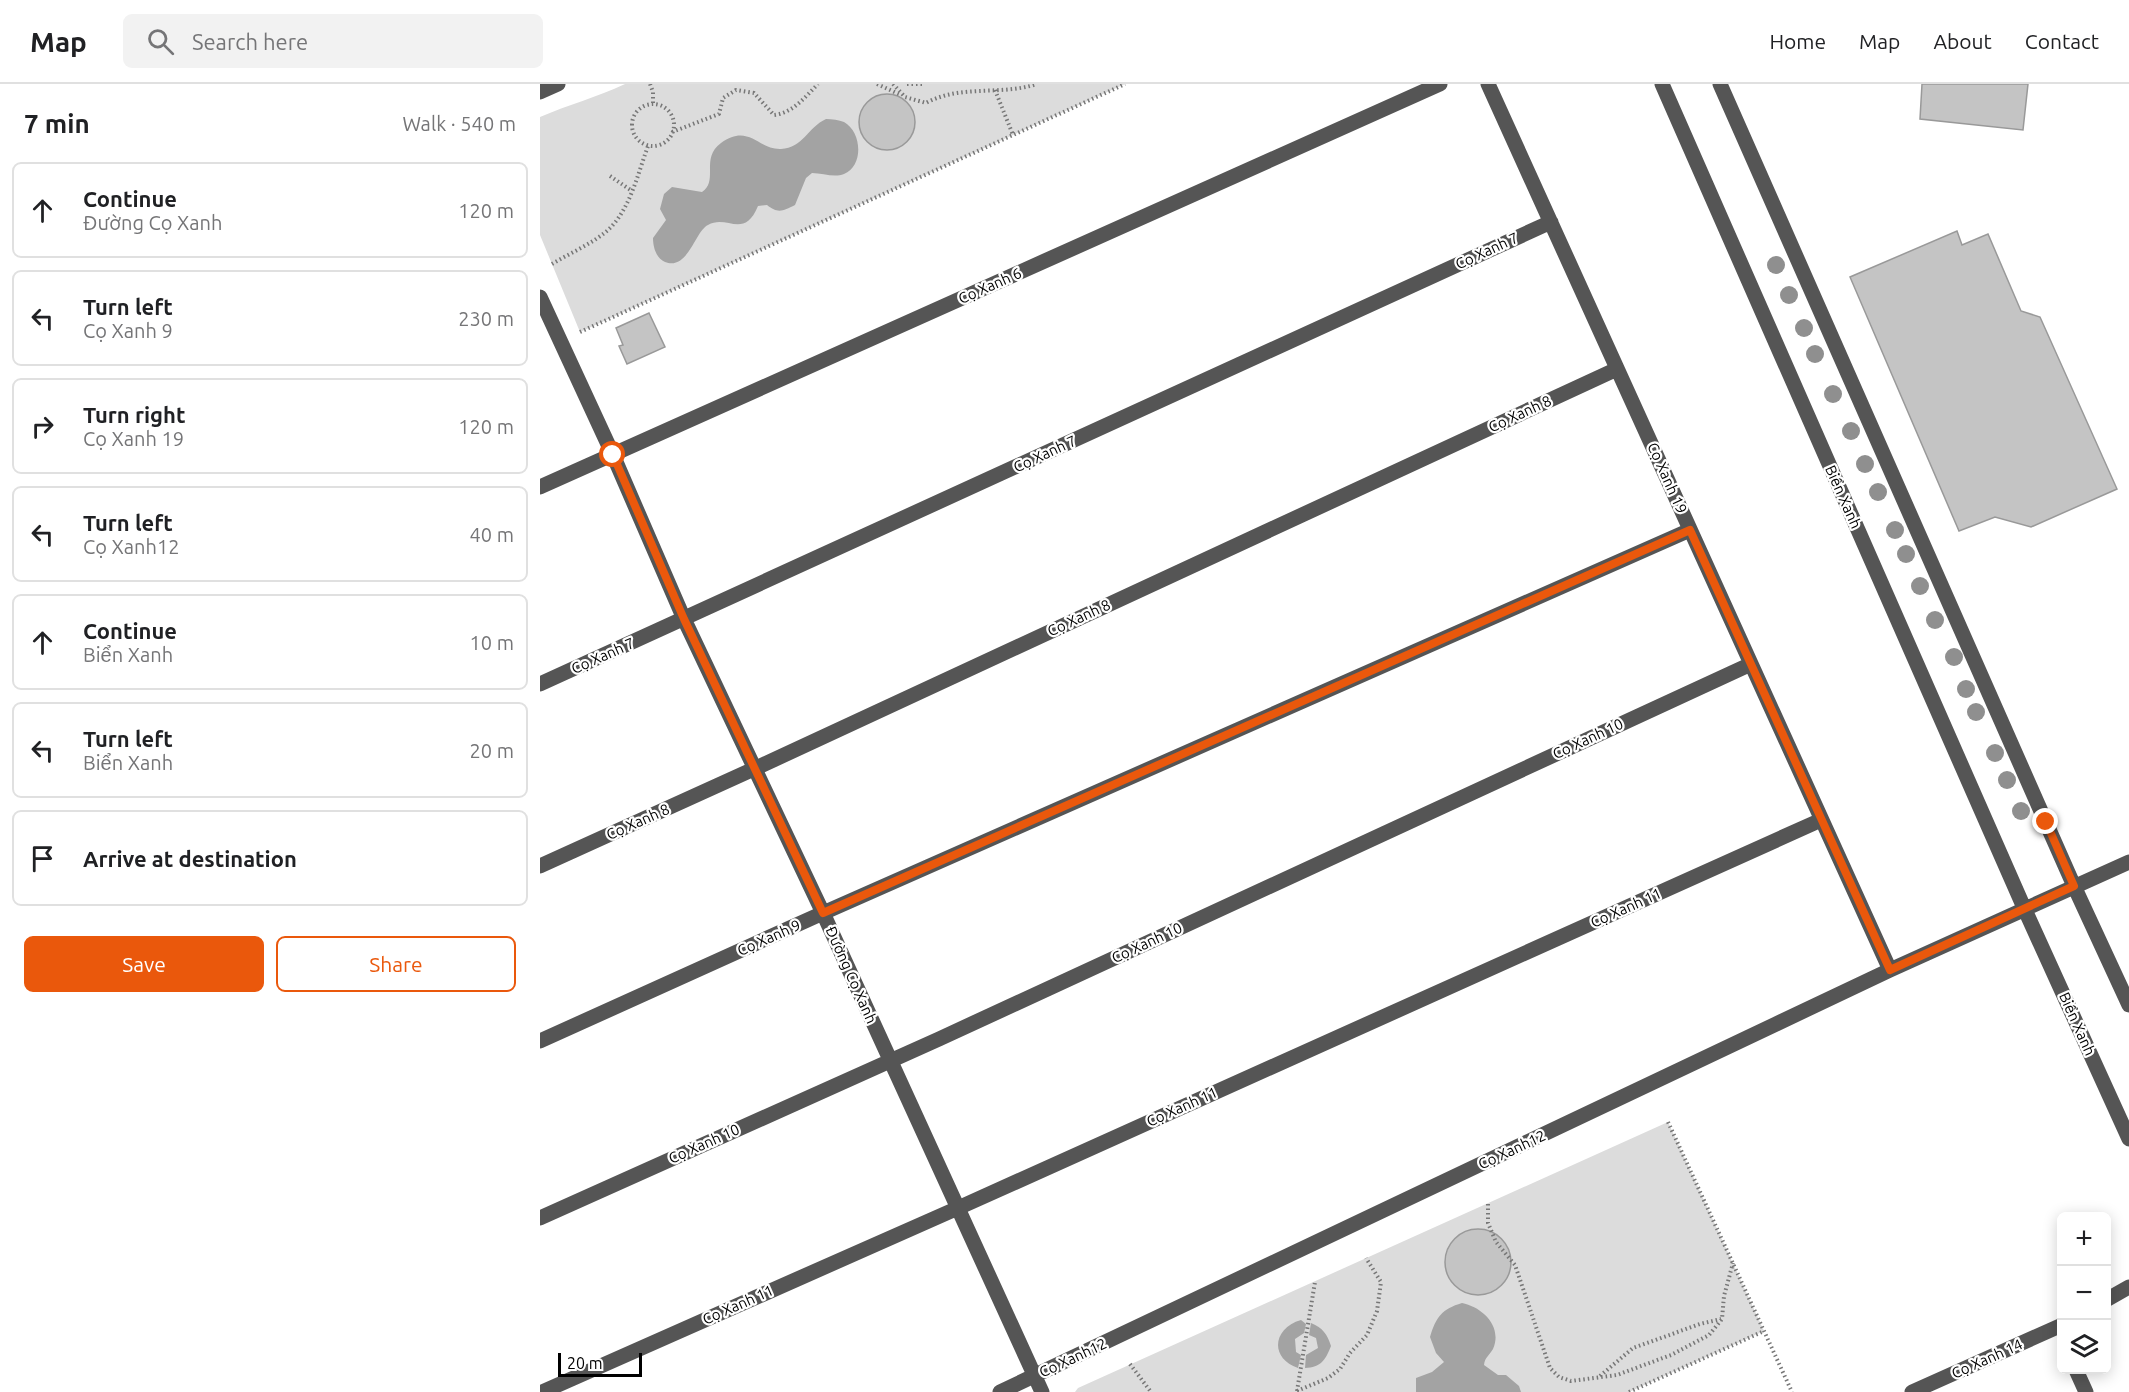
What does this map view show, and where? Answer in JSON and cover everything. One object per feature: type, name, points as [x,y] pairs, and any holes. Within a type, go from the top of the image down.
[{"type":"street","points":[[540,92],[558,84]]},
{"type":"street","name":"Cọ Xanh 6","points":[[540,487],[1440,84]]},
{"type":"street","name":"Cọ Xanh 19","points":[[1488,84],[1890,970]]},
{"type":"street","name":"Biển Xanh","points":[[1662,84],[2025,910],[2129,1139]]},
{"type":"street","points":[[1720,84],[2074,886],[2129,1005]]},
{"type":"street","name":"Cọ Xanh 7","points":[[540,684],[1551,222]]},
{"type":"street","name":"Đường Cọ Xanh","points":[[540,297],[613,455],[684,619],[756,768],[1042,1392]]},
{"type":"street","name":"Cọ Xanh 8","points":[[540,866],[1617,369]]},
{"type":"street","name":"Cọ Xanh 9","points":[[540,1041],[823,913],[1690,530]]},
{"type":"street","name":"Cọ Xanh 10","points":[[540,1218],[890,1061],[1751,664]]},
{"type":"street","name":"Cọ Xanh 11","points":[[542,1392],[958,1208],[1821,820]]},
{"type":"street","points":[[2025,910],[2129,862]]},
{"type":"street","name":"Cọ Xanh12","points":[[999,1392],[1890,970],[2025,910]]},
{"type":"street","points":[[2111,1297],[2129,1287]]},
{"type":"street","name":"Cọ Xanh 14","points":[[1912,1392],[2057,1330]]},
{"type":"street","points":[[2078,1374],[2086,1392]]},
{"type":"path","points":[[650,84],[653,92],[653,105]]},
{"type":"path","points":[[672,132],[719,114],[723,98],[736,90],[754,93],[774,115],[784,114],[800,103],[818,84]]},
{"type":"path","points":[[878,84],[905,97],[926,103],[938,97],[963,92],[1022,89],[1037,84]]},
{"type":"path","points":[[893,84],[905,97]]},
{"type":"path","points":[[907,84],[922,84]]},
{"type":"path","points":[[961,84],[963,92]]},
{"type":"path","points":[[580,332],[1125,84]]},
{"type":"path","points":[[995,90],[1013,135]]},
{"type":"path","points":[[653,105],[662,106],[672,115],[674,122],[672,132],[662,145],[648,146],[637,138],[632,125],[636,112],[653,105]]},
{"type":"path","points":[[552,264],[596,239],[618,219],[632,191],[648,146]]},
{"type":"path","points":[[610,176],[632,191]]},
{"type":"path","points":[[1668,1122],[1792,1392]]},
{"type":"path","points":[[1488,1204],[1488,1223],[1496,1242],[1515,1265],[1550,1368],[1559,1377],[1571,1381],[1617,1375],[1671,1354],[1709,1335],[1722,1319],[1724,1296],[1733,1263]]},
{"type":"path","points":[[1297,1392],[1328,1378],[1340,1369],[1350,1353],[1367,1335],[1377,1311],[1381,1282],[1366,1258]]},
{"type":"path","points":[[1297,1392],[1315,1282]]},
{"type":"path","points":[[1599,1376],[1633,1348],[1700,1324],[1722,1319]]},
{"type":"path","points":[[1629,1392],[1764,1331]]},
{"type":"path","points":[[1130,1364],[1151,1392]]},
{"type":"shaded area","points":[[625,84],[1125,84],[580,332],[540,235],[540,117]]},
{"type":"shaded area","points":[[826,119],[844,122],[854,133],[858,157],[850,170],[836,176],[812,173],[806,178],[795,205],[781,211],[774,210],[767,205],[758,206],[753,216],[741,224],[715,222],[703,229],[680,261],[665,262],[659,258],[654,248],[653,238],[666,220],[660,209],[664,194],[672,187],[702,192],[709,182],[712,155],[721,143],[731,138],[746,136],[773,148],[789,148]]},
{"type":"shaded area","points":[[1668,1122],[1764,1331],[1629,1392],[1075,1392],[1078,1388]]},
{"type":"shaded area","points":[[1462,1303],[1483,1313],[1493,1325],[1495,1341],[1484,1365],[1498,1375],[1506,1375],[1519,1386],[1521,1392],[1416,1392],[1416,1378],[1432,1372],[1444,1362],[1436,1353],[1430,1337],[1435,1324],[1445,1311]]},
{"type":"shaded area","points":[[1301,1320],[1306,1324],[1304,1333],[1295,1339],[1296,1352],[1301,1355],[1298,1368],[1282,1357],[1278,1343],[1285,1329]]},
{"type":"shaded area","points":[[1311,1323],[1324,1332],[1331,1346],[1322,1362],[1305,1368],[1306,1355],[1318,1348],[1316,1338],[1309,1335]]},
{"type":"building","points":[[1922,84],[2028,84],[2023,130],[1920,119]]},
{"type":"building","points":[[887,94],[898,96],[907,102],[913,111],[915,122],[913,133],[907,142],[898,148],[887,150],[876,148],[867,142],[861,133],[859,122],[861,111],[867,102],[876,96]]},
{"type":"building","points":[[1957,231],[1962,245],[1988,234],[2021,311],[2040,317],[2117,489],[2031,527],[1995,517],[1959,531],[1850,277]]},
{"type":"building","points":[[649,313],[665,347],[627,364],[619,346],[623,345],[616,328]]},
{"type":"building","points":[[1478,1229],[1490,1232],[1501,1239],[1508,1250],[1511,1262],[1508,1274],[1501,1285],[1490,1292],[1478,1295],[1466,1292],[1455,1285],[1448,1274],[1445,1262],[1448,1250],[1455,1239],[1466,1232]]},
{"type":"route","points":[[613,455],[684,619],[823,913],[1690,530],[1890,970],[2074,886],[2046,822]]}]
